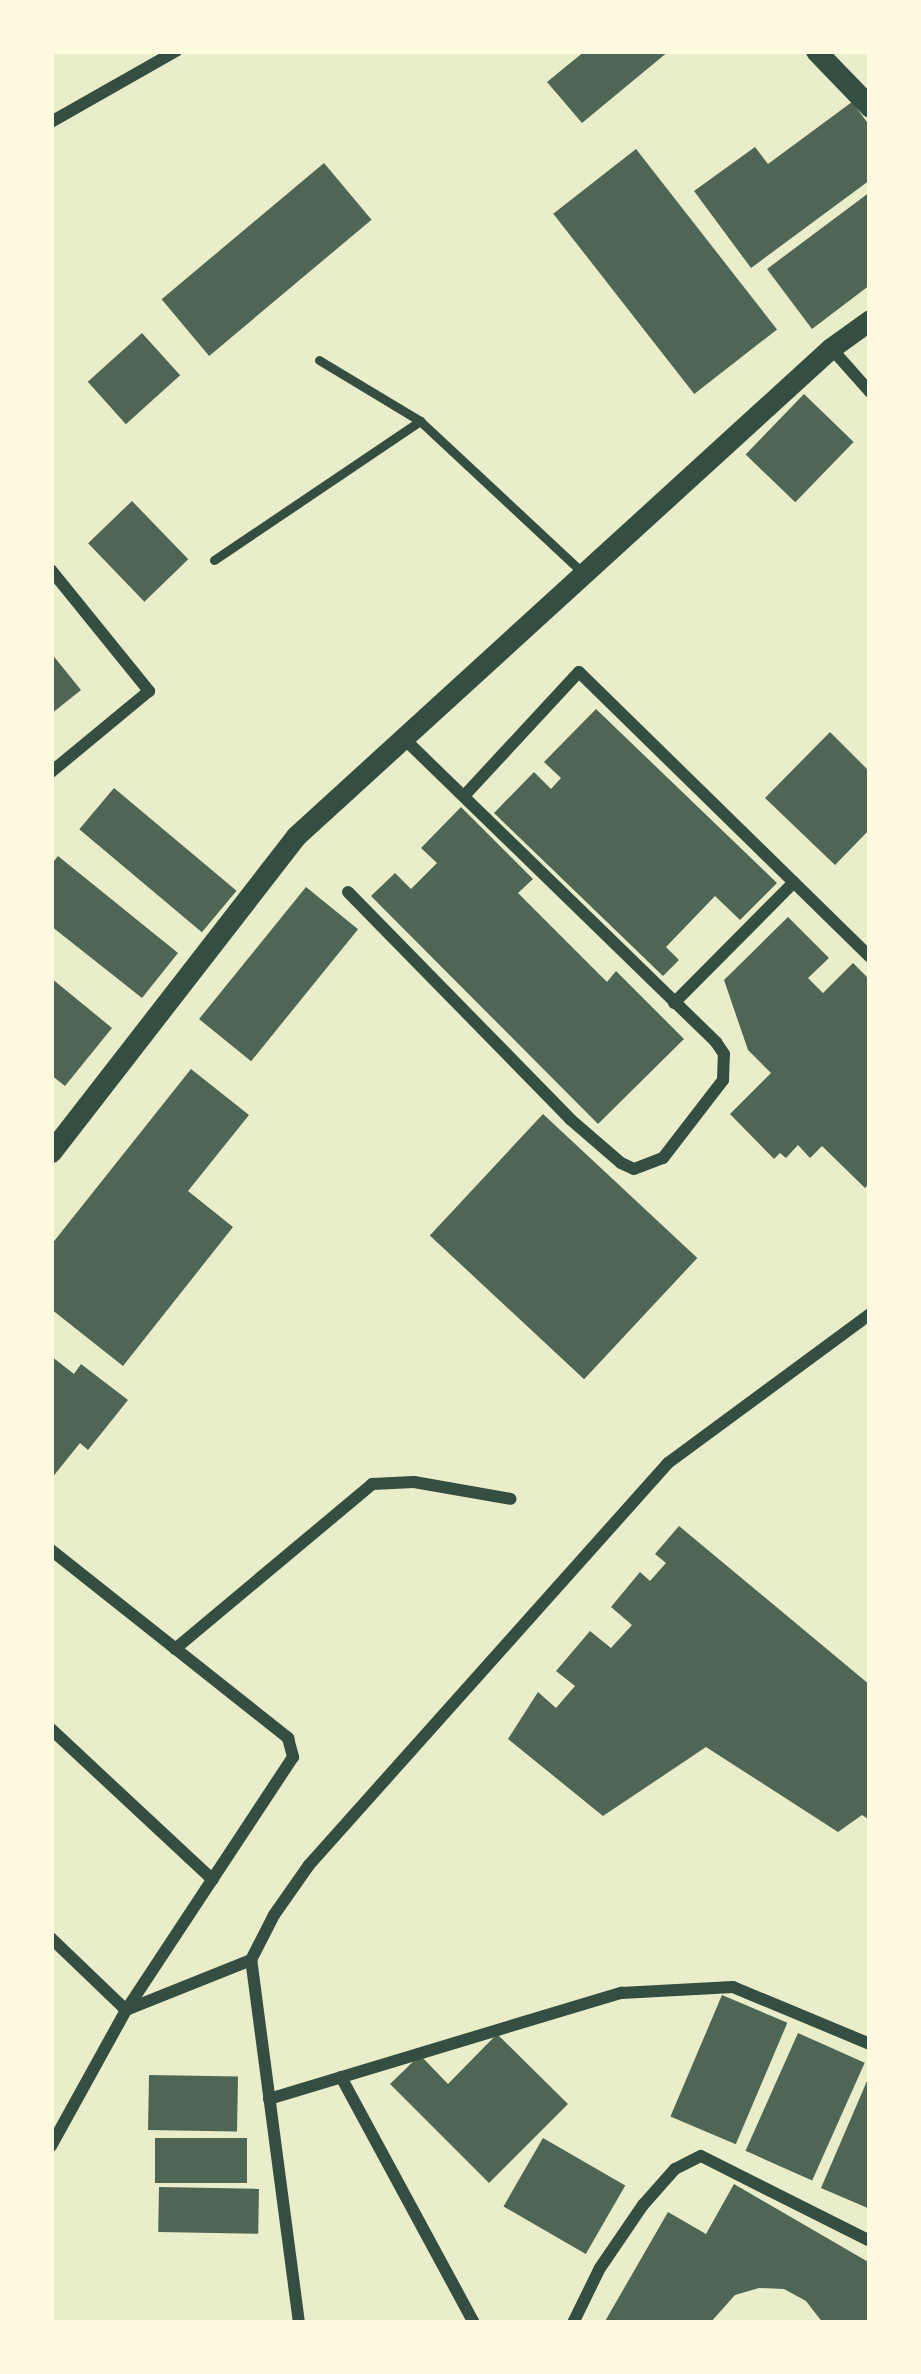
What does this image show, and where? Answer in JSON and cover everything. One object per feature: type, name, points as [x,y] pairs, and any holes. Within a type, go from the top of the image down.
[{"type":"street","points":[[51,122],[176,51]]},
{"type":"street","points":[[816,51],[870,107]]},
{"type":"street","points":[[51,1152],[296,836],[831,348],[870,320]]},
{"type":"street","points":[[831,348],[870,392]]},
{"type":"street","points":[[51,570],[149,691],[51,772]]},
{"type":"street","points":[[464,796],[579,672],[870,957]]},
{"type":"street","points":[[348,892],[570,1119],[634,1169],[663,1158],[723,1080],[726,1067],[716,1042],[401,736]]},
{"type":"street","points":[[674,1003],[794,882]]},
{"type":"street","points":[[126,2010],[251,1960],[309,1865],[668,1463],[870,1314]]},
{"type":"street","points":[[176,1649],[372,1484],[414,1482],[512,1499]]},
{"type":"street","points":[[51,1550],[288,1738],[293,1757],[126,2010],[51,2146]]},
{"type":"street","points":[[51,1729],[213,1880]]},
{"type":"street","points":[[51,1938],[126,2010]]},
{"type":"street","points":[[251,1960],[299,2323]]},
{"type":"street","points":[[269,2099],[621,1993],[733,1987],[870,2044]]},
{"type":"street","points":[[341,2078],[474,2323]]},
{"type":"street","points":[[573,2323],[600,2268],[643,2205],[675,2169],[700,2156],[870,2241]]},
{"type":"lane","points":[[319,360],[420,421],[582,572]]},
{"type":"lane","points":[[214,560],[420,421]]},
{"type":"building","points":[[585,51],[669,51],[582,123],[547,82]]},
{"type":"building","points":[[852,102],[870,126],[870,180],[751,268],[694,191],[755,147],[768,164]]},
{"type":"building","points":[[636,149],[777,329],[694,394],[553,214]]},
{"type":"building","points":[[324,163],[372,220],[209,356],[162,299]]},
{"type":"building","points":[[870,192],[870,285],[812,329],[767,269]]},
{"type":"building","points":[[142,333],[180,375],[126,424],[88,382]]},
{"type":"building","points":[[804,394],[854,442],[795,502],[746,454]]},
{"type":"building","points":[[132,501],[188,559],[144,602],[88,543]]},
{"type":"building","points":[[51,653],[81,690],[51,714]]},
{"type":"building","points":[[596,709],[777,883],[740,920],[715,896],[666,947],[679,960],[663,976],[494,813],[534,772],[551,789],[561,778],[544,762]]},
{"type":"building","points":[[830,732],[870,772],[870,829],[835,865],[765,798]]},
{"type":"building","points":[[114,788],[237,891],[202,932],[79,829]]},
{"type":"building","points":[[461,807],[533,879],[518,893],[607,982],[616,971],[684,1039],[598,1124],[371,896],[395,873],[411,889],[437,863],[421,848]]},
{"type":"building","points":[[58,856],[178,953],[142,998],[51,926],[51,865]]},
{"type":"building","points":[[306,887],[358,929],[251,1061],[199,1019]]},
{"type":"building","points":[[788,917],[829,958],[808,978],[823,993],[853,963],[870,980],[870,1183],[865,1188],[822,1146],[810,1158],[798,1145],[786,1158],[780,1153],[774,1159],[730,1114],[771,1073],[748,1050],[724,980]]},
{"type":"building","points":[[51,978],[112,1028],[65,1086],[51,1075]]},
{"type":"building","points":[[191,1069],[249,1115],[188,1191],[233,1227],[123,1366],[51,1309],[51,1245]]},
{"type":"building","points":[[543,1114],[697,1258],[584,1379],[430,1235]]},
{"type":"building","points":[[51,1356],[74,1374],[81,1364],[128,1400],[88,1450],[80,1443],[51,1479]]},
{"type":"building","points":[[679,1526],[870,1685],[870,1820],[862,1815],[838,1832],[706,1747],[603,1816],[508,1739],[538,1692],[556,1708],[575,1686],[556,1671],[590,1631],[611,1648],[632,1625],[611,1607],[640,1572],[650,1581],[666,1563],[655,1554]]},
{"type":"building","points":[[722,1995],[787,2023],[736,2144],[670,2117]]},
{"type":"building","points":[[798,2033],[865,2063],[812,2181],[746,2151]]},
{"type":"building","points":[[497,2034],[568,2104],[489,2183],[390,2084],[420,2055],[448,2084]]},
{"type":"building","points":[[870,2074],[870,2209],[821,2188]]},
{"type":"building","points":[[149,2075],[238,2077],[237,2132],[148,2130]]},
{"type":"building","points":[[155,2138],[247,2138],[247,2183],[155,2183]]},
{"type":"building","points":[[543,2138],[625,2186],[586,2254],[504,2206]]},
{"type":"building","points":[[734,2184],[870,2263],[870,2323],[823,2323],[806,2301],[784,2289],[759,2288],[735,2295],[710,2323],[604,2323],[668,2212],[706,2234]]},
{"type":"building","points":[[159,2187],[259,2189],[258,2234],[158,2232]]}]
